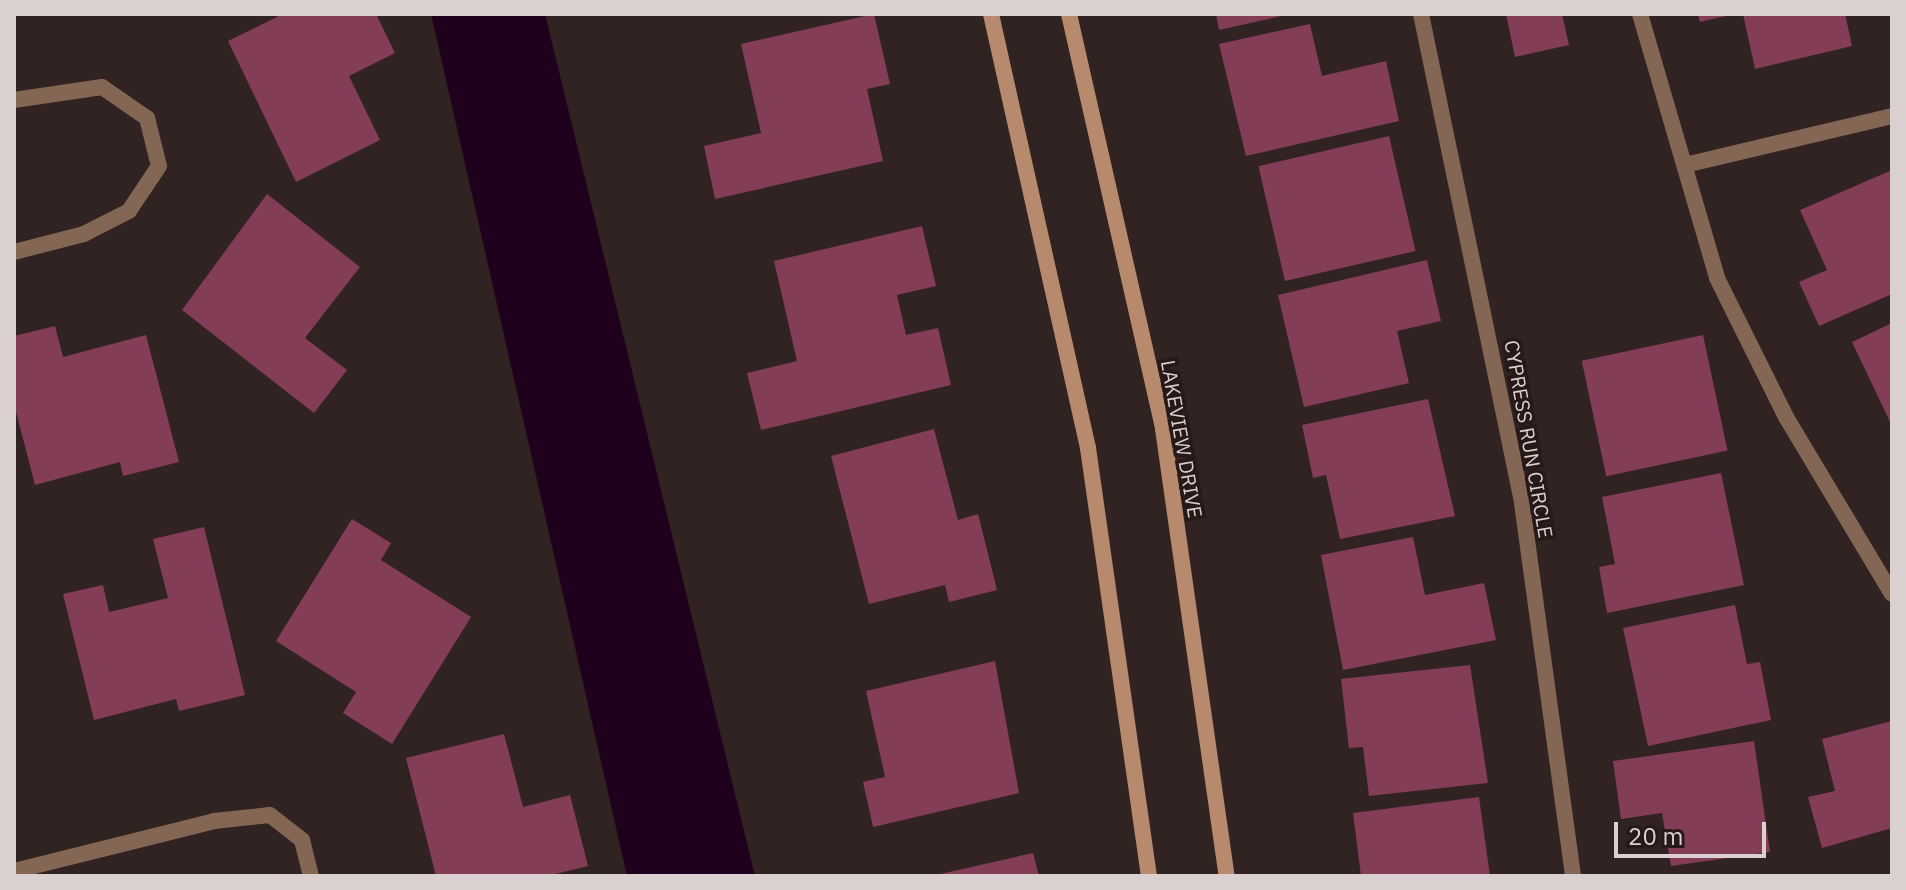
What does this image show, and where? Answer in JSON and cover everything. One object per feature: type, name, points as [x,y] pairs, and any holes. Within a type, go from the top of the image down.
[{"type":"street","points":[[991,14],[1088,448],[1149,876]]},
{"type":"street","name":"LAKEVIEW DRIVE","points":[[1069,14],[1163,429],[1227,876]]},
{"type":"street","name":"CYPRESS RUN CIRCLE","points":[[1421,14],[1521,496],[1573,876]]},
{"type":"street","points":[[1640,14],[1717,278],[1786,417],[1892,594]]},
{"type":"street","points":[[14,100],[102,87],[147,118],[159,166],[129,211],[84,234],[14,252]]},
{"type":"street","points":[[1685,165],[1892,116]]},
{"type":"street","points":[[14,871],[214,821],[270,815],[302,840],[311,876]]},
{"type":"shaded area","points":[[431,14],[545,14],[755,876],[627,876]]},
{"type":"building","points":[[283,14],[376,14],[395,53],[349,76],[380,140],[296,182],[228,41]]},
{"type":"building","points":[[874,14],[890,84],[867,89],[883,161],[715,199],[704,146],[761,133],[741,44]]},
{"type":"building","points":[[1216,14],[1286,14],[1286,15],[1219,30]]},
{"type":"building","points":[[1506,14],[1562,14],[1569,45],[1515,57]]},
{"type":"building","points":[[1698,14],[1730,14],[1730,15],[1700,22]]},
{"type":"building","points":[[1743,14],[1845,14],[1852,46],[1755,69]]},
{"type":"building","points":[[1310,24],[1322,76],[1386,61],[1399,121],[1246,156],[1219,44]]},
{"type":"building","points":[[1389,136],[1416,251],[1285,281],[1258,166]]},
{"type":"building","points":[[1892,170],[1892,294],[1819,326],[1799,282],[1827,270],[1800,210]]},
{"type":"building","points":[[267,194],[360,267],[305,338],[347,370],[314,413],[182,310]]},
{"type":"building","points":[[922,226],[936,286],[897,295],[906,335],[938,328],[951,385],[761,430],[747,373],[797,361],[774,261]]},
{"type":"building","points":[[1427,260],[1441,321],[1397,331],[1409,383],[1304,407],[1278,295]]},
{"type":"building","points":[[1892,323],[1892,426],[1852,342]]},
{"type":"building","points":[[55,326],[63,357],[146,335],[179,462],[123,476],[120,462],[35,485],[14,404],[14,336]]},
{"type":"building","points":[[1703,335],[1728,450],[1606,476],[1582,361]]},
{"type":"building","points":[[1428,399],[1455,516],[1340,539],[1326,475],[1313,478],[1302,425]]},
{"type":"building","points":[[934,429],[958,520],[978,514],[997,590],[949,602],[945,585],[869,604],[831,456]]},
{"type":"building","points":[[1721,473],[1744,585],[1607,613],[1599,567],[1615,564],[1602,497]]},
{"type":"building","points":[[352,519],[391,543],[381,560],[471,617],[392,744],[343,713],[356,692],[276,641]]},
{"type":"building","points":[[204,527],[245,695],[179,711],[176,699],[94,720],[63,594],[103,585],[109,612],[168,598],[153,539]]},
{"type":"building","points":[[1413,537],[1425,595],[1484,583],[1496,640],[1343,670],[1321,555]]},
{"type":"building","points":[[1735,605],[1747,664],[1760,662],[1771,720],[1648,746],[1623,628]]},
{"type":"building","points":[[995,661],[1019,793],[873,827],[863,782],[885,777],[866,691]]},
{"type":"building","points":[[1470,665],[1488,783],[1369,796],[1363,747],[1349,748],[1341,679]]},
{"type":"building","points":[[1892,721],[1892,828],[1822,848],[1808,797],[1835,791],[1822,739]]},
{"type":"building","points":[[504,734],[523,807],[570,795],[588,866],[547,876],[436,876],[406,758]]},
{"type":"building","points":[[1754,741],[1770,852],[1671,866],[1662,813],[1621,819],[1613,761]]},
{"type":"building","points":[[1479,797],[1490,876],[1361,876],[1353,813]]},
{"type":"building","points":[[1033,853],[1039,876],[936,876],[936,875]]}]
